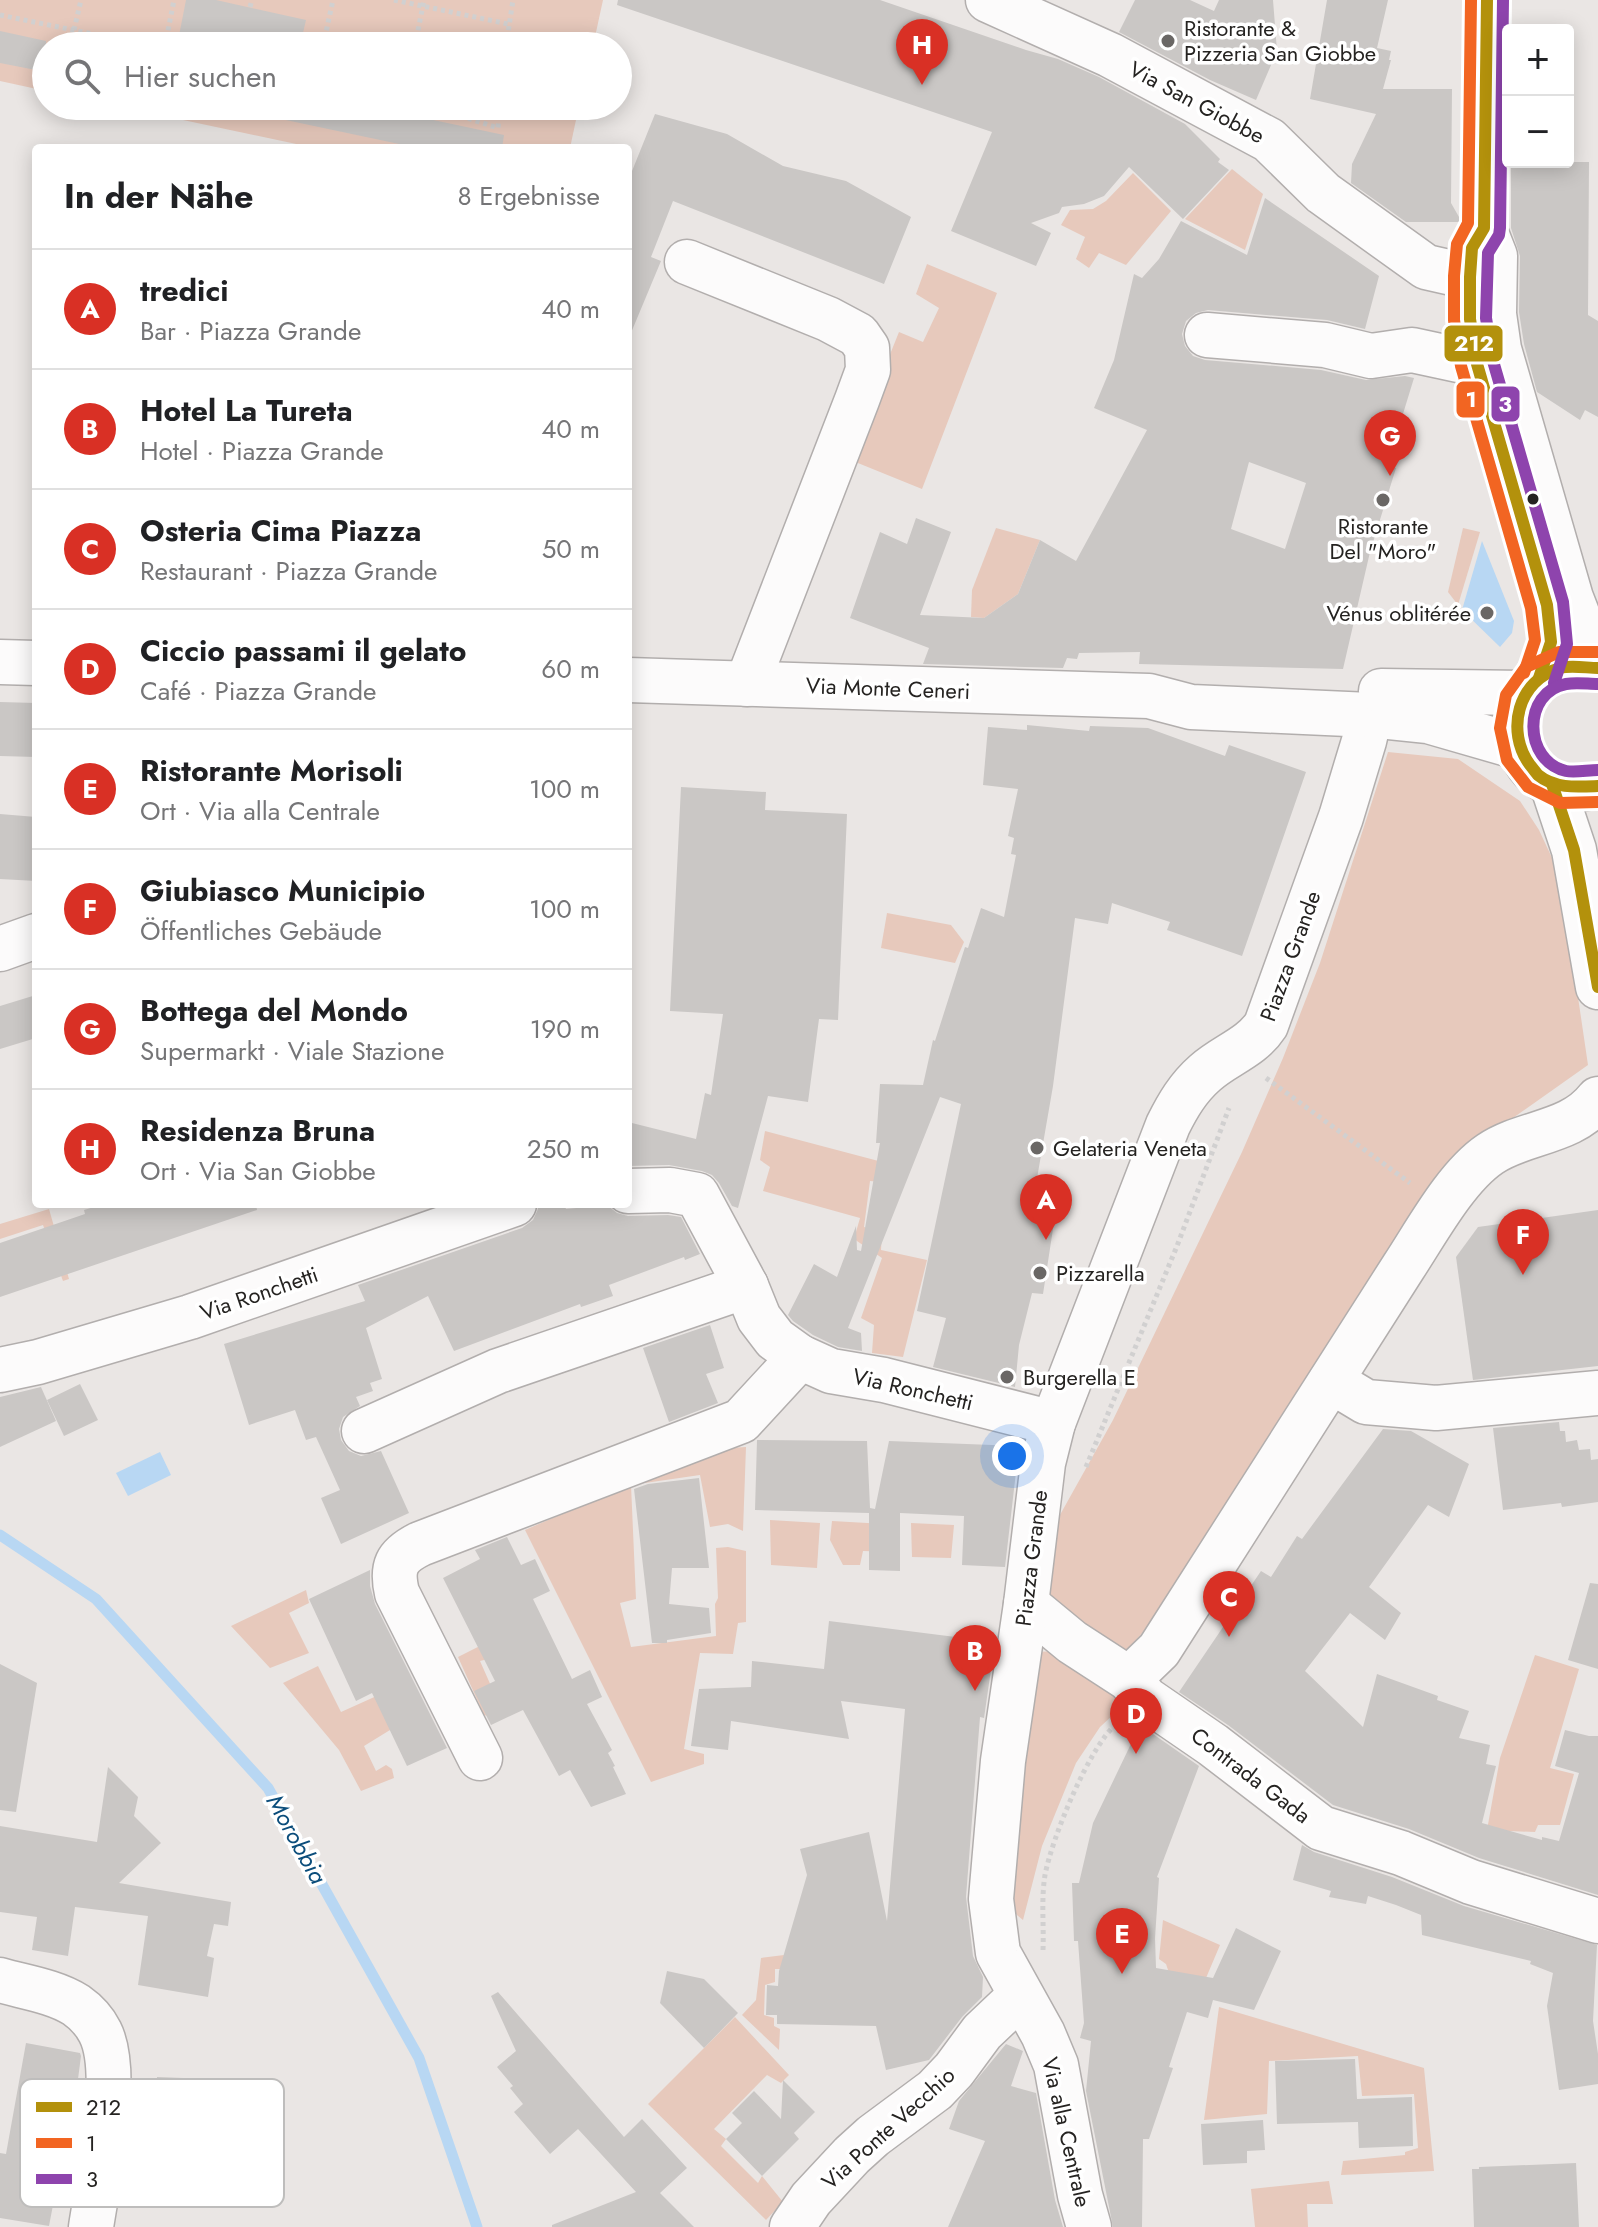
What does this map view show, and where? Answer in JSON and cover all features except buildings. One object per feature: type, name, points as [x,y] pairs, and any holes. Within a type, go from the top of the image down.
[{"type":"street","name":"Via San Giobbe","points":[[988,0],[1110,55],[1269,140],[1323,193],[1426,267],[1470,277]]},
{"type":"street","points":[[1487,0],[1484,228],[1495,256],[1494,314],[1499,349],[1571,598],[1598,668]]},
{"type":"street","points":[[1484,228],[1472,248],[1470,277],[1470,319],[1477,364],[1547,605],[1551,642],[1532,686],[1518,706],[1515,719],[1518,747],[1525,762],[1537,775],[1552,784],[1583,790],[1598,786]]},
{"type":"street","points":[[687,262],[828,319],[858,335],[867,348],[868,370],[747,684]]},
{"type":"street","points":[[1207,335],[1325,345],[1371,356],[1412,350],[1477,364]]},
{"type":"street","points":[[0,662],[32,663]]},
{"type":"street","name":"Via Monte Ceneri","points":[[1149,696],[1191,684],[1430,693],[1532,686],[1552,670],[1568,665],[1598,668]]},
{"type":"street","name":"Via Monte Ceneri","points":[[632,680],[1149,696],[1191,707],[1370,715],[1428,721],[1518,747]]},
{"type":"street","name":"Piazza Grande","points":[[1020,1996],[998,1953],[991,1899],[1003,1761],[1043,1463],[1053,1423],[1168,1125],[1185,1093],[1207,1071],[1251,1043],[1266,1025],[1341,817],[1370,715]]},
{"type":"street","points":[[1552,784],[1574,850],[1598,987]]},
{"type":"street","points":[[0,949],[32,937]]},
{"type":"street","points":[[1138,1689],[1159,1650],[1331,1381],[1443,1207],[1468,1174],[1488,1155],[1510,1143],[1578,1118],[1598,1099]]},
{"type":"street","name":"Via Ronchetti","points":[[632,1191],[670,1190],[697,1195],[746,1286],[759,1318],[775,1339],[800,1357],[831,1371],[884,1380],[1053,1423]]},
{"type":"street","name":"Via Ronchetti","points":[[0,1370],[38,1362],[190,1317],[501,1208]]},
{"type":"street","points":[[364,1431],[498,1371],[746,1286]]},
{"type":"street","points":[[480,1758],[397,1593],[394,1570],[398,1561],[408,1550],[420,1544],[741,1421],[800,1357]]},
{"type":"street","points":[[1331,1381],[1366,1402],[1436,1408],[1598,1393]]},
{"type":"street","name":"Contrada Gada","points":[[1026,1604],[1072,1642],[1321,1828],[1401,1853],[1471,1882],[1598,1921]]},
{"type":"street","points":[[0,1980],[56,1996],[85,2012],[101,2034],[106,2049],[108,2079]]},
{"type":"street","name":"Via Ponte Vecchio","points":[[792,2227],[811,2199],[852,2155],[935,2090],[982,2032],[1020,1996]]},
{"type":"street","name":"Via alla Centrale","points":[[1020,1996],[1043,2034],[1056,2065],[1080,2195],[1089,2227]]},
{"type":"street","points":[[91,2227],[94,2207]]},
{"type":"path","points":[[74,30],[81,0]]},
{"type":"path","points":[[168,32],[174,0]]},
{"type":"path","points":[[250,7],[252,0]]},
{"type":"path","points":[[326,32],[333,0]]},
{"type":"path","points":[[394,0],[424,3],[508,24]]},
{"type":"path","points":[[507,32],[513,0]]},
{"type":"path","points":[[418,32],[424,3]]},
{"type":"path","points":[[0,15],[84,32]]},
{"type":"path","points":[[473,120],[498,128],[499,120]]},
{"type":"path","points":[[1251,1043],[1246,1063],[1443,1207]]},
{"type":"path","points":[[1083,1474],[1177,1246],[1230,1105]]},
{"type":"path","points":[[1020,1996],[1036,1976],[1043,1958],[1042,1905],[1053,1846],[1089,1763],[1138,1689]]},
{"type":"shaded area","points":[[0,0],[603,0],[596,32],[32,32],[32,88],[0,81]]},
{"type":"shaded area","points":[[183,120],[576,120],[571,144],[296,144]]},
{"type":"shaded area","points":[[1232,169],[1263,194],[1245,250],[1185,219]]},
{"type":"shaded area","points":[[1133,173],[1171,211],[1126,265],[1099,253],[1089,268],[1076,259],[1085,237],[1061,225],[1070,210],[1093,209],[1106,201]]},
{"type":"shaded area","points":[[927,264],[997,293],[922,489],[848,459],[899,332],[923,342],[939,308],[916,294]]},
{"type":"shaded area","points":[[996,528],[1040,540],[1018,594],[984,618],[971,617],[972,590]]},
{"type":"shaded area","points":[[1463,528],[1480,532],[1458,605],[1448,592]]},
{"type":"shaded area","points":[[1388,752],[1458,759],[1520,801],[1539,830],[1560,875],[1588,1065],[1479,1142],[1144,1631],[1128,1649],[1119,1652],[1049,1597],[1051,1531],[1113,1420],[1242,1152],[1283,1058],[1320,963]]},
{"type":"shaded area","points":[[887,913],[951,925],[964,942],[955,963],[881,948]]},
{"type":"shaded area","points":[[765,1131],[905,1168],[904,1184],[870,1181],[864,1227],[882,1232],[881,1250],[927,1260],[903,1357],[872,1353],[874,1325],[861,1318],[882,1258],[854,1239],[860,1218],[763,1191],[770,1167],[760,1160]]},
{"type":"shaded area","points":[[49,1209],[69,1279],[63,1281],[43,1225],[0,1239],[0,1224]]},
{"type":"shaded area","points":[[746,1447],[743,1531],[728,1524],[710,1527],[700,1475],[631,1485],[636,1599],[620,1603],[631,1647],[716,1636],[716,1548],[746,1551],[746,1622],[738,1623],[733,1654],[700,1653],[684,1749],[704,1754],[704,1764],[651,1782],[525,1530],[712,1449]]},
{"type":"shaded area","points":[[770,1520],[820,1523],[817,1568],[771,1565]]},
{"type":"shaded area","points":[[832,1521],[885,1524],[896,1552],[863,1551],[860,1565],[843,1565],[830,1540]]},
{"type":"shaded area","points":[[911,1523],[954,1525],[951,1558],[912,1557]]},
{"type":"shaded area","points":[[306,1590],[309,1603],[289,1613],[309,1653],[270,1668],[231,1626]]},
{"type":"shaded area","points":[[535,1618],[480,1661],[503,1713],[491,1717],[484,1715],[458,1657]]},
{"type":"shaded area","points":[[1056,1651],[1128,1701],[1100,1727],[1076,1763],[1042,1846],[1023,1920],[1011,1910],[1009,1814],[1037,1652]]},
{"type":"shaded area","points":[[1535,1655],[1579,1669],[1550,1768],[1574,1774],[1560,1825],[1538,1825],[1535,1832],[1487,1830],[1500,1758]]},
{"type":"shaded area","points":[[318,1666],[341,1712],[381,1694],[403,1722],[364,1746],[376,1771],[386,1765],[392,1769],[394,1778],[361,1791],[339,1750],[283,1683]]},
{"type":"shaded area","points":[[1163,1920],[1220,1945],[1206,1978],[1170,1976],[1166,1964],[1159,1959]]},
{"type":"shaded area","points":[[784,1955],[782,1969],[775,1969],[775,1982],[765,1985],[764,2015],[774,2018],[774,2026],[780,2029],[779,2050],[742,2015],[756,2000],[761,1958]]},
{"type":"shaded area","points":[[1219,2007],[1424,2068],[1434,2171],[1341,2175],[1343,2161],[1405,2155],[1405,2152],[1418,2148],[1414,2094],[1362,2096],[1358,2056],[1269,2061],[1267,2114],[1204,2120]]},
{"type":"shaded area","points":[[735,2017],[789,2075],[781,2083],[767,2075],[714,2129],[726,2139],[721,2146],[758,2183],[762,2176],[783,2202],[766,2220],[648,2104]]},
{"type":"shaded area","points":[[1329,2181],[1333,2204],[1307,2204],[1308,2227],[1255,2227],[1251,2189]]},
{"type":"water","points":[[1482,541],[1514,621],[1512,633],[1500,647],[1462,610]]},
{"type":"water","points":[[160,1452],[171,1475],[128,1496],[116,1473]]},
{"type":"waterway","name":"Morobbia","points":[[0,1535],[96,1599],[268,1788],[419,2058],[477,2227]]},
{"type":"transit line","name":"1","points":[[1471,0],[1468,223],[1457,244],[1454,320],[1461,366],[1531,608],[1535,640],[1524,673]]},
{"type":"transit line","name":"212","points":[[1487,0],[1484,228],[1472,248],[1470,319],[1477,364],[1547,605],[1551,642],[1539,678]]},
{"type":"transit line","name":"3","points":[[1503,0],[1500,228],[1488,253],[1486,318],[1493,361],[1563,602],[1567,644],[1554,683]]},
{"type":"transit line","name":"1","points":[[1598,652],[1559,652],[1526,667],[1506,695],[1500,728],[1507,760],[1528,787],[1560,803],[1598,802]]},
{"type":"transit line","name":"212","points":[[1598,668],[1564,667],[1546,674],[1525,695],[1517,723],[1522,752],[1538,775],[1559,785],[1598,786]]},
{"type":"transit line","name":"3","points":[[1598,684],[1570,683],[1552,690],[1541,700],[1533,727],[1542,754],[1552,765],[1570,772],[1598,770]]},
{"type":"transit line","name":"212","points":[[1552,784],[1574,850],[1598,987]]},
{"type":"place","name":"Ristorante & Pizzeria San Giobbe","points":[[1168,41]]},
{"type":"place","name":"Residenza Bruna","points":[[922,85]]},
{"type":"place","name":"Bottega del Mondo","points":[[1390,476]]},
{"type":"place","name":"Ristorante Del \"Moro\"","points":[[1383,500]]},
{"type":"place","name":"Vénus oblitérée","points":[[1487,613]]},
{"type":"place","name":"Gelateria Veneta","points":[[1037,1148]]},
{"type":"place","name":"tredici","points":[[1046,1240]]},
{"type":"place","name":"Pizzarella","points":[[1040,1273]]},
{"type":"place","name":"Giubiasco Municipio","points":[[1523,1275]]},
{"type":"place","name":"Burgerella E","points":[[1007,1377]]},
{"type":"place","name":"Osteria Cima Piazza","points":[[1229,1637]]},
{"type":"place","name":"Hotel La Tureta","points":[[975,1691]]},
{"type":"place","name":"Ciccio passami il gelato","points":[[1136,1754]]},
{"type":"place","name":"Ristorante Morisoli","points":[[1122,1974]]}]
